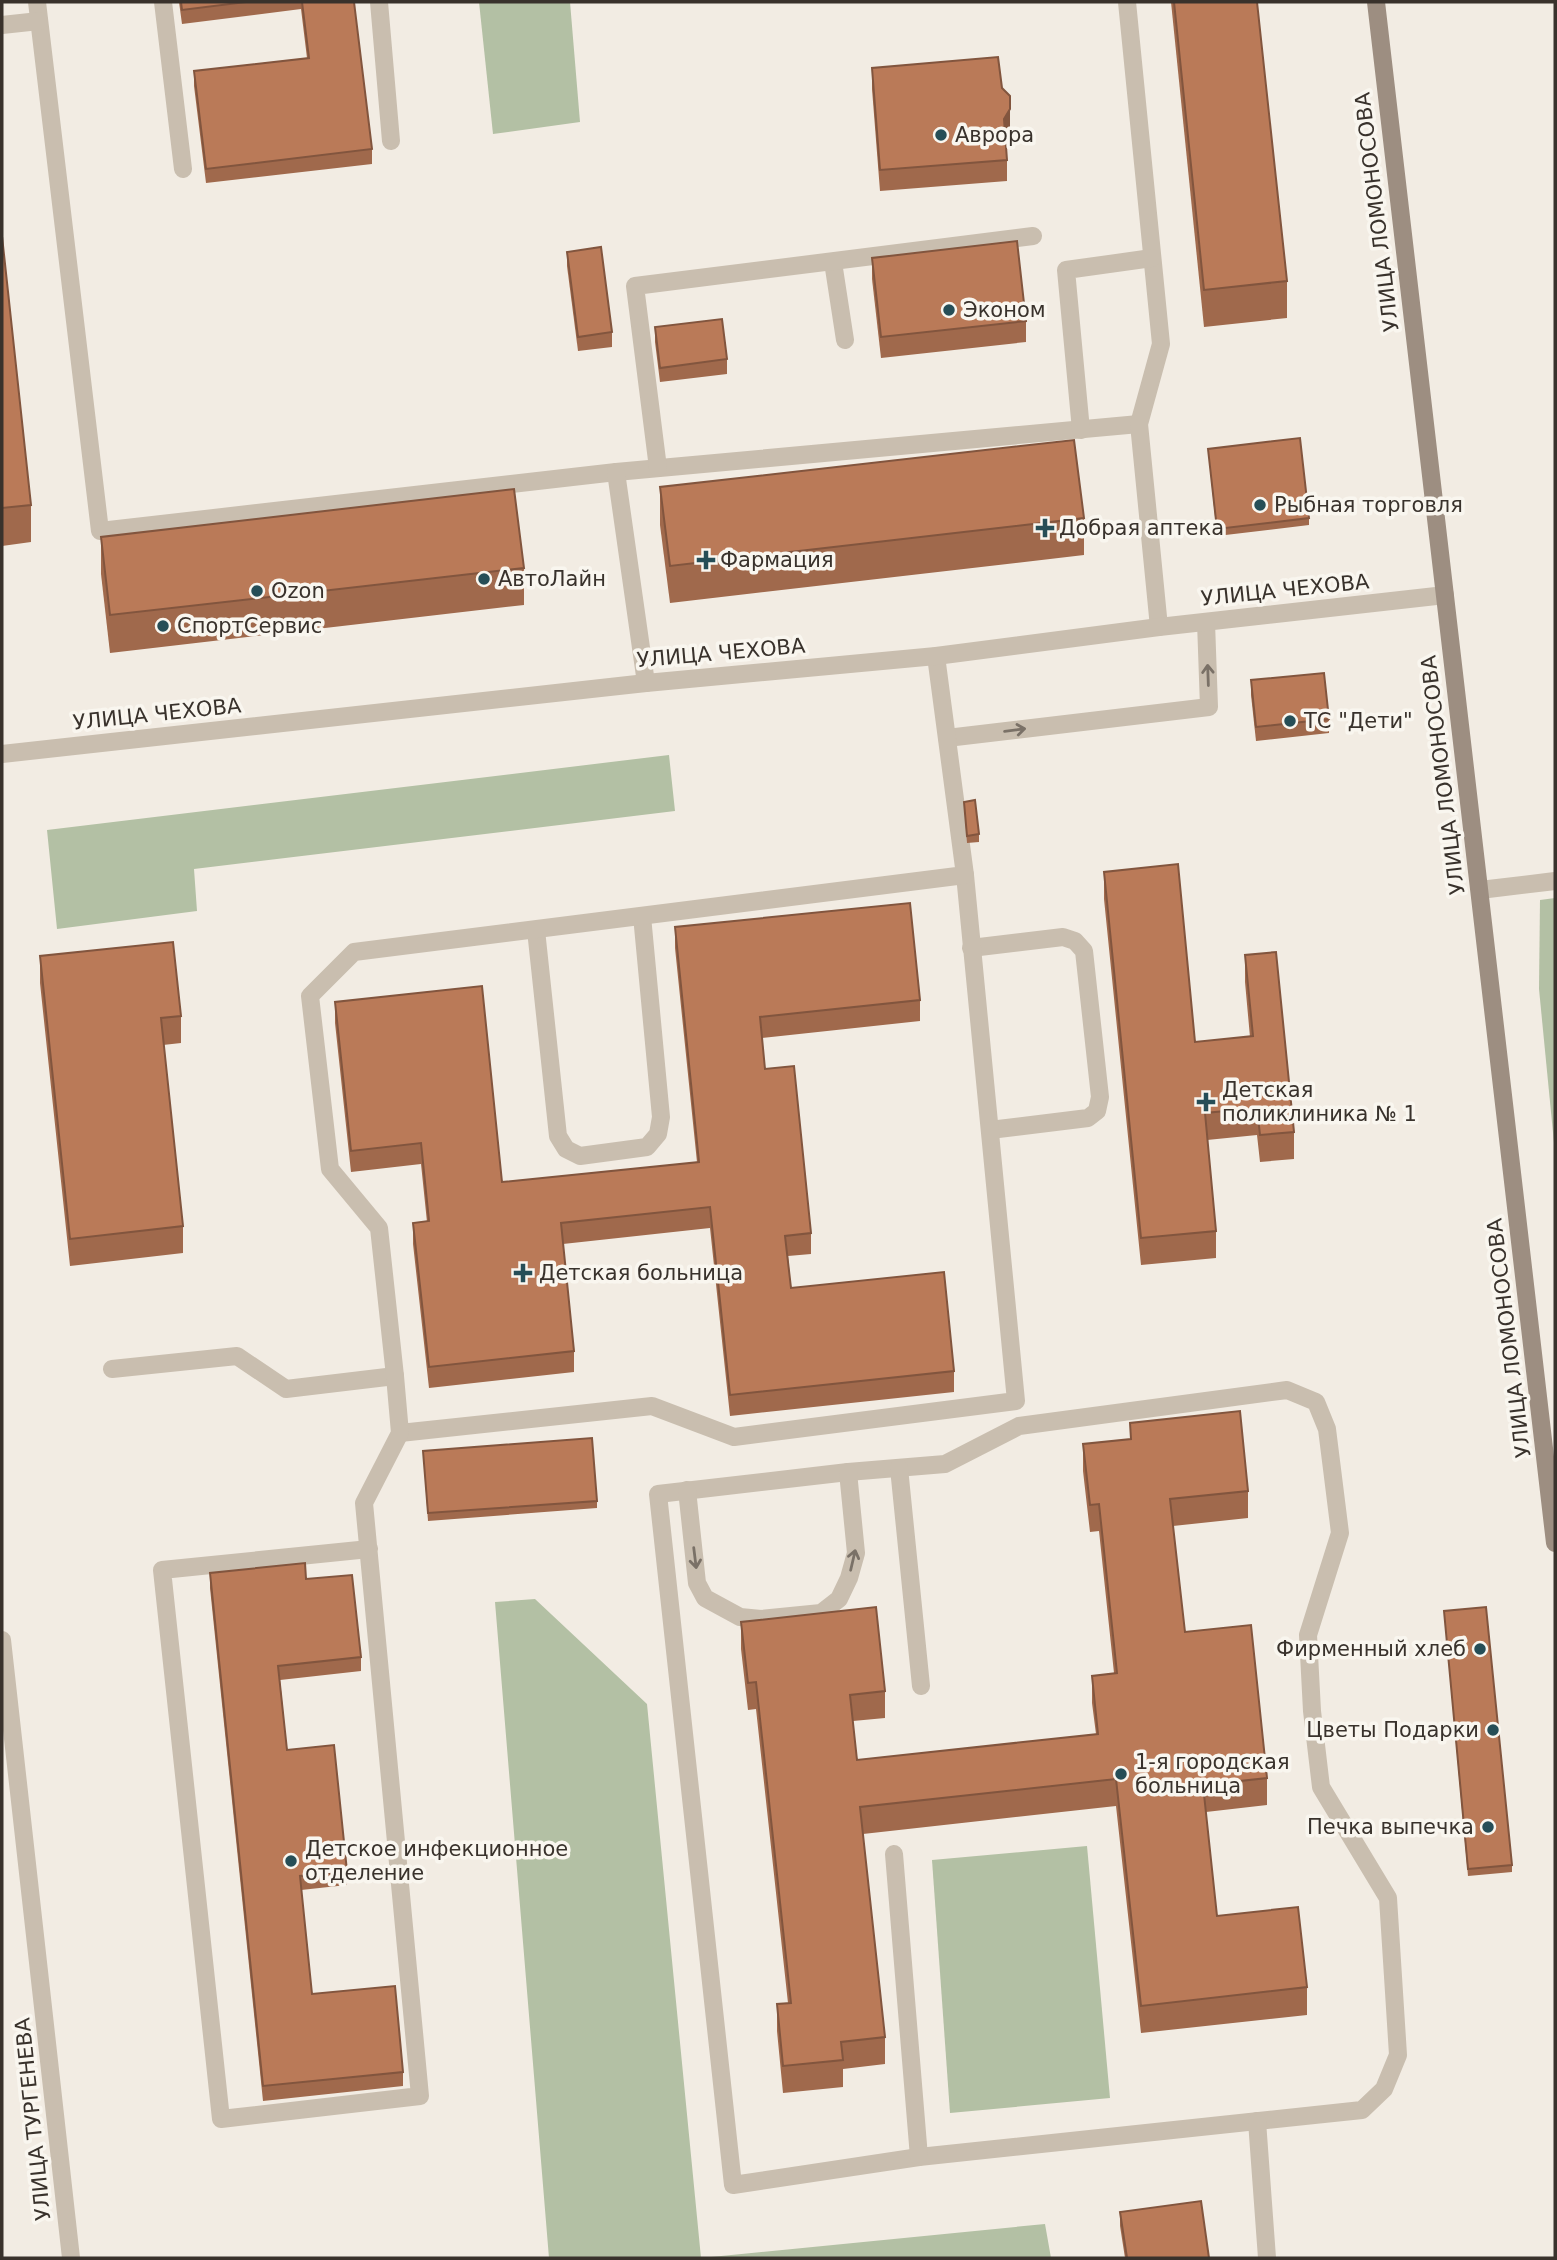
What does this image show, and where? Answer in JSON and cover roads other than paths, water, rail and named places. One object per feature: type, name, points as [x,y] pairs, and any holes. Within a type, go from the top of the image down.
[{"type":"main road","name":"УЛИЦА ЛОМОНОСОВА","points":[[1376,2],[1480,890],[1551,1457],[1555,1544]]},
{"type":"street","points":[[37,2],[100,531],[616,472],[1139,424]]},
{"type":"street","points":[[163,2],[183,169]]},
{"type":"street","points":[[379,2],[391,141]]},
{"type":"street","points":[[1127,2],[1161,344],[1139,424],[1159,627]]},
{"type":"street","points":[[2,25],[39,21]]},
{"type":"street","points":[[658,468],[635,286],[1033,236]]},
{"type":"street","points":[[1082,430],[1066,270],[1152,258]]},
{"type":"street","points":[[833,262],[845,340]]},
{"type":"street","points":[[616,472],[646,683]]},
{"type":"street","name":"УЛИЦА ЧЕХОВА","points":[[2,754],[646,683],[936,656],[1159,627],[1445,596]]},
{"type":"street","points":[[947,737],[1209,707],[1206,622]]},
{"type":"street","points":[[400,1433],[652,1406],[734,1437],[1016,1401],[965,876],[936,656]]},
{"type":"street","points":[[369,1549],[162,1570],[221,2119],[420,2095],[369,1549],[364,1503],[400,1433],[395,1376],[379,1228],[330,1169],[310,996],[354,952],[965,876]]},
{"type":"street","points":[[1480,890],[1555,881]]},
{"type":"street","points":[[536,930],[558,1136],[566,1149],[580,1156],[647,1147],[658,1134],[661,1117],[642,916]]},
{"type":"street","points":[[971,948],[1063,937],[1074,941],[1084,950],[1100,1097],[1097,1111],[1088,1118],[990,1130]]},
{"type":"street","points":[[112,1369],[237,1356],[286,1389],[395,1376]]},
{"type":"street","points":[[1287,1390],[1316,1402],[1327,1429],[1340,1533],[1308,1635],[1312,1711],[1321,1787],[1388,1898],[1398,2055],[1384,2089],[1362,2110],[919,2157],[733,2185],[658,1494],[848,1472],[945,1464],[1019,1426],[1287,1390]]},
{"type":"street","points":[[899,1468],[921,1686]]},
{"type":"street","points":[[687,1490],[697,1583],[705,1598],[740,1617],[761,1619],[821,1613],[839,1599],[849,1578],[856,1553],[848,1472]]},
{"type":"street","name":"УЛИЦА ТУРГЕНЕВА","points":[[2,1640],[71,2258]]},
{"type":"street","points":[[894,1854],[919,2157]]},
{"type":"street","points":[[1257,2121],[1267,2258]]},
{"type":"place","name":"Аврора","points":[[941,135]]},
{"type":"place","name":"Эконом","points":[[949,310]]},
{"type":"place","name":"Рыбная торговля","points":[[1260,505]]},
{"type":"place","name":"Добрая аптека","points":[[1045,528]]},
{"type":"place","name":"Фармация","points":[[706,560]]},
{"type":"place","name":"АвтоЛайн","points":[[484,579]]},
{"type":"place","name":"Ozon","points":[[257,591]]},
{"type":"place","name":"СпортСервис","points":[[163,626]]},
{"type":"place","name":"ТС \"Дети\"","points":[[1290,721]]},
{"type":"place","name":"Детская поликлиника № 1","points":[[1206,1102]]},
{"type":"place","name":"Детская больница","points":[[523,1273]]},
{"type":"place","name":"Фирменный хлеб","points":[[1480,1649]]},
{"type":"place","name":"Цветы Подарки","points":[[1493,1730]]},
{"type":"place","name":"1-я городская больница","points":[[1121,1774]]},
{"type":"place","name":"Печка выпечка","points":[[1488,1827]]},
{"type":"place","name":"Детское инфекционное отделение","points":[[291,1861]]}]
